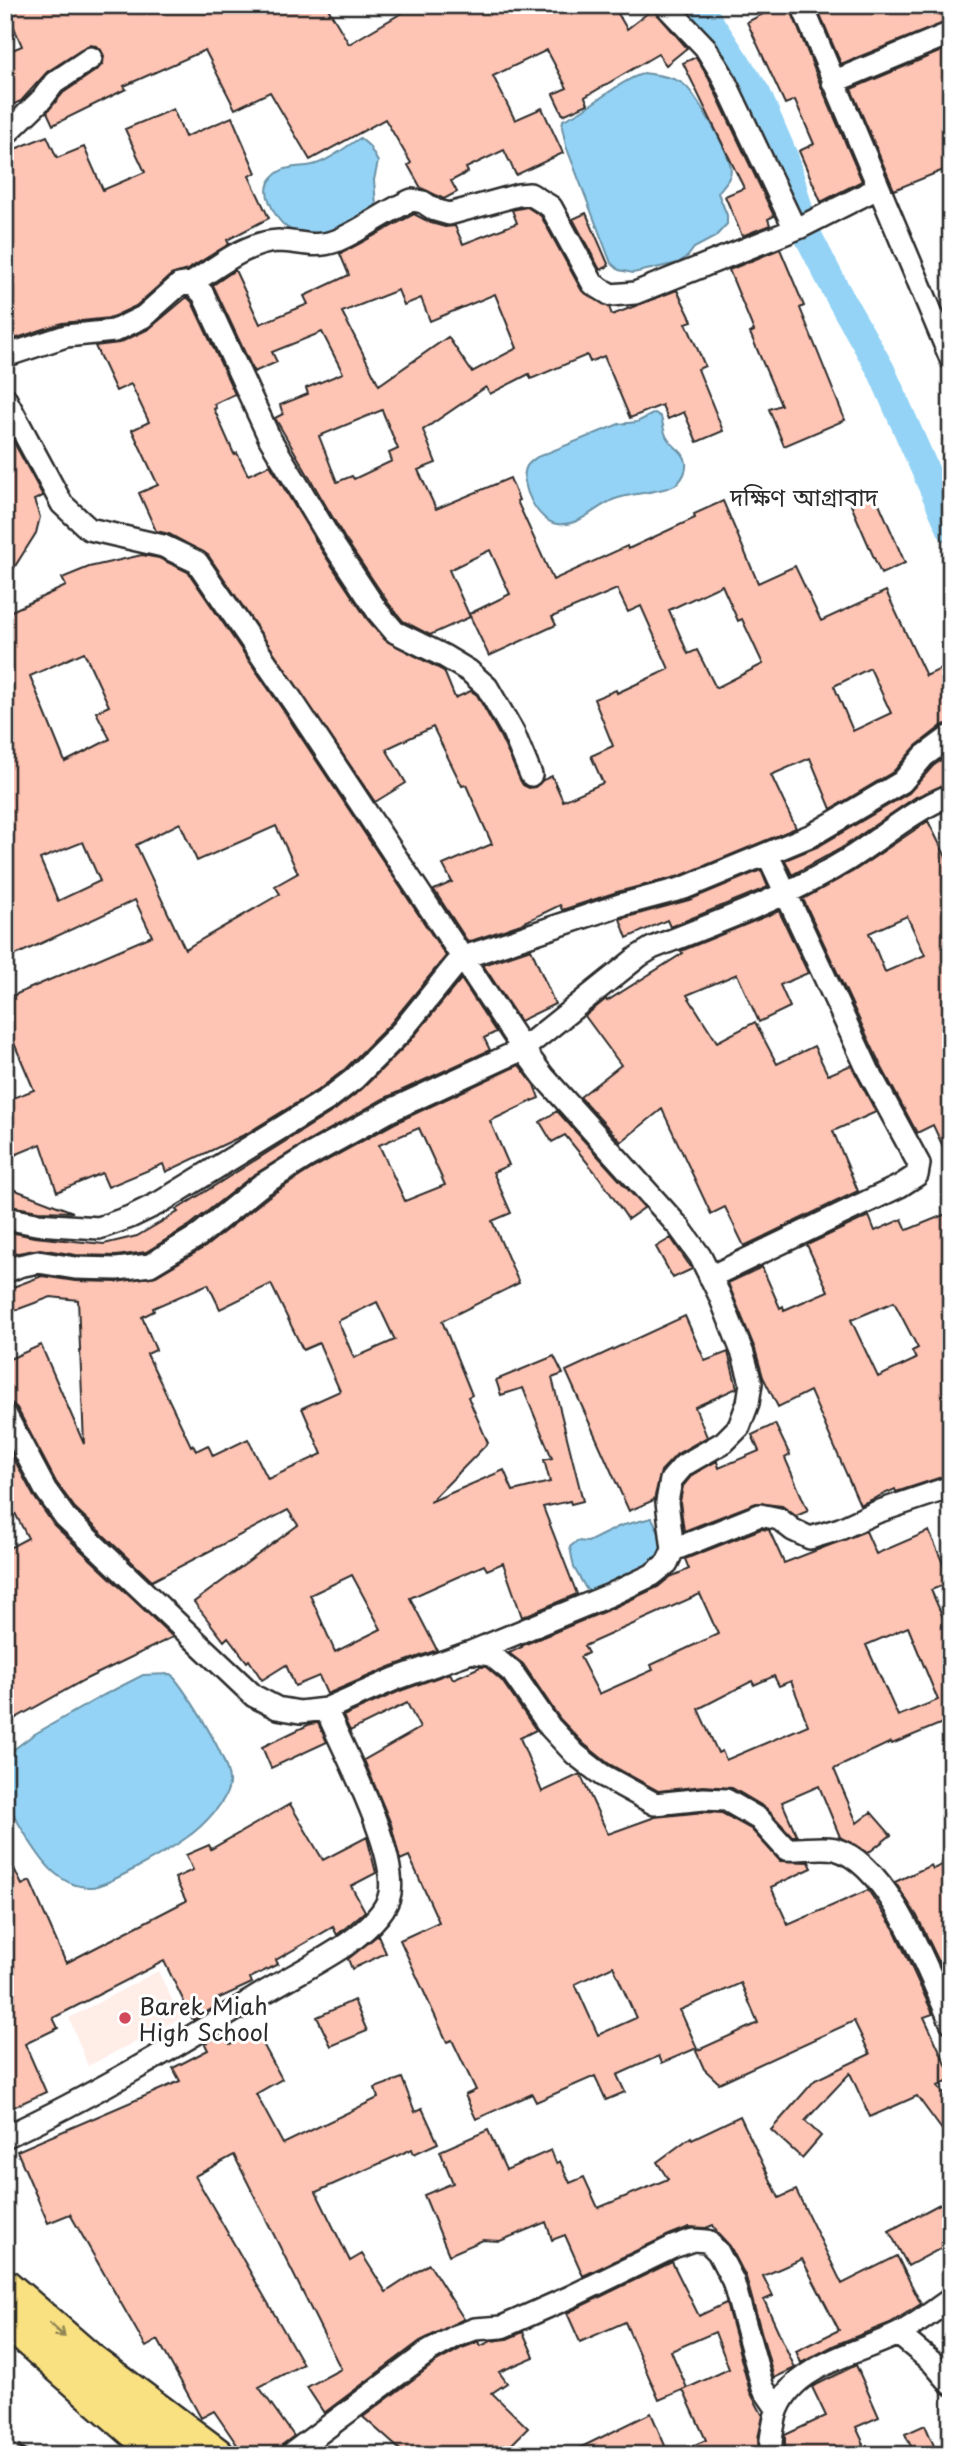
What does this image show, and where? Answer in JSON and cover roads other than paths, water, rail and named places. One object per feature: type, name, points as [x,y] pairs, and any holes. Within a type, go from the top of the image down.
[{"type":"highway","points":[[5,2286],[90,2360],[217,2455]]},
{"type":"highway","points":[[5,2319],[134,2431],[167,2455]]},
{"type":"highway","points":[[5,2341],[144,2455]]},
{"type":"street","points":[[665,5],[705,47],[721,72],[798,228]]},
{"type":"street","points":[[802,5],[833,82],[870,192],[951,359]]},
{"type":"street","points":[[833,82],[951,33]]},
{"type":"street","points":[[5,135],[42,99],[54,83],[91,58]]},
{"type":"street","points":[[5,356],[66,336],[114,331],[143,317],[179,285],[192,283],[228,260],[265,243],[281,241],[313,246],[336,240],[412,200],[449,214],[530,194],[551,207],[593,284],[611,295],[635,293],[798,228],[870,192]]},
{"type":"street","points":[[192,283],[203,294],[270,439],[295,484],[378,612],[395,632],[444,656],[469,671],[487,687],[513,732],[531,775]]},
{"type":"street","points":[[5,398],[62,504],[89,529],[163,546],[197,562],[294,703],[523,1049],[544,1077],[679,1227],[700,1256],[743,1354],[751,1383],[740,1427],[724,1442],[684,1465],[671,1480],[667,1502],[673,1550],[667,1563],[652,1576],[580,1608],[395,1679],[326,1709],[300,1712],[277,1708],[254,1696],[65,1517],[45,1489],[5,1414]]},
{"type":"street","points":[[5,1218],[46,1225],[99,1228],[159,1203],[328,1099],[354,1079],[401,1032],[461,958],[620,905],[684,888],[768,855],[812,835],[902,782],[924,756],[951,736]]},
{"type":"street","points":[[5,1272],[38,1262],[75,1268],[117,1269],[150,1265],[198,1236],[260,1186],[306,1157],[389,1111],[523,1049],[645,952],[786,894],[847,860],[925,806],[951,795]]},
{"type":"street","points":[[710,1277],[900,1186],[917,1175],[919,1164],[868,1070],[768,855]]},
{"type":"street","points":[[673,1550],[760,1515],[779,1519],[810,1538],[839,1530],[877,1512],[951,1487]]},
{"type":"street","points":[[471,1652],[491,1655],[512,1672],[550,1727],[575,1754],[602,1775],[634,1794],[655,1804],[704,1799],[726,1800],[759,1819],[786,1849],[833,1848],[853,1857],[874,1875],[898,1909],[951,2022]]},
{"type":"street","points":[[5,2137],[50,2116],[149,2062],[347,1944],[381,1912],[390,1894],[384,1847],[326,1709]]},
{"type":"street","points":[[290,2455],[428,2352],[456,2336],[475,2329],[502,2327],[693,2240],[707,2241],[718,2252],[733,2281],[764,2388],[776,2407]]},
{"type":"street","points":[[772,2455],[770,2446],[776,2407],[796,2381],[823,2366],[898,2334],[951,2300]]},
{"type":"street","points":[[898,2334],[932,2362],[951,2384]]},
{"type":"water","points":[[644,73],[673,79],[688,88],[718,137],[729,161],[731,173],[718,193],[727,215],[727,224],[715,237],[694,248],[678,263],[633,273],[619,270],[611,263],[566,146],[562,127],[563,120],[622,83]]},
{"type":"water","points":[[360,138],[369,146],[378,162],[374,180],[376,206],[349,225],[334,231],[304,235],[290,230],[279,219],[269,200],[267,193],[272,178],[293,167],[314,165]]},
{"type":"water","points":[[655,413],[661,417],[669,441],[685,458],[685,471],[678,483],[615,499],[573,522],[557,524],[543,517],[532,502],[525,484],[526,468],[530,462],[619,424],[637,422]]},
{"type":"water","points":[[652,1518],[662,1547],[655,1564],[595,1593],[588,1592],[574,1568],[570,1547],[577,1541],[588,1542],[620,1526]]},
{"type":"water","points":[[171,1674],[196,1710],[227,1769],[229,1780],[225,1796],[207,1820],[192,1833],[139,1866],[92,1887],[67,1882],[39,1856],[7,1804],[4,1791],[5,1758],[33,1735],[143,1675]]},
{"type":"waterway","points":[[698,5],[757,94],[785,159],[804,228],[881,370],[951,529]]},
{"type":"railway","points":[[5,2438],[32,2455]]},
{"type":"place","name":"Barek Miah High School","points":[[125,2018]]},
{"type":"district","name":"দক্ষিণ আগ্রাবাদ","points":[[804,496]]}]
